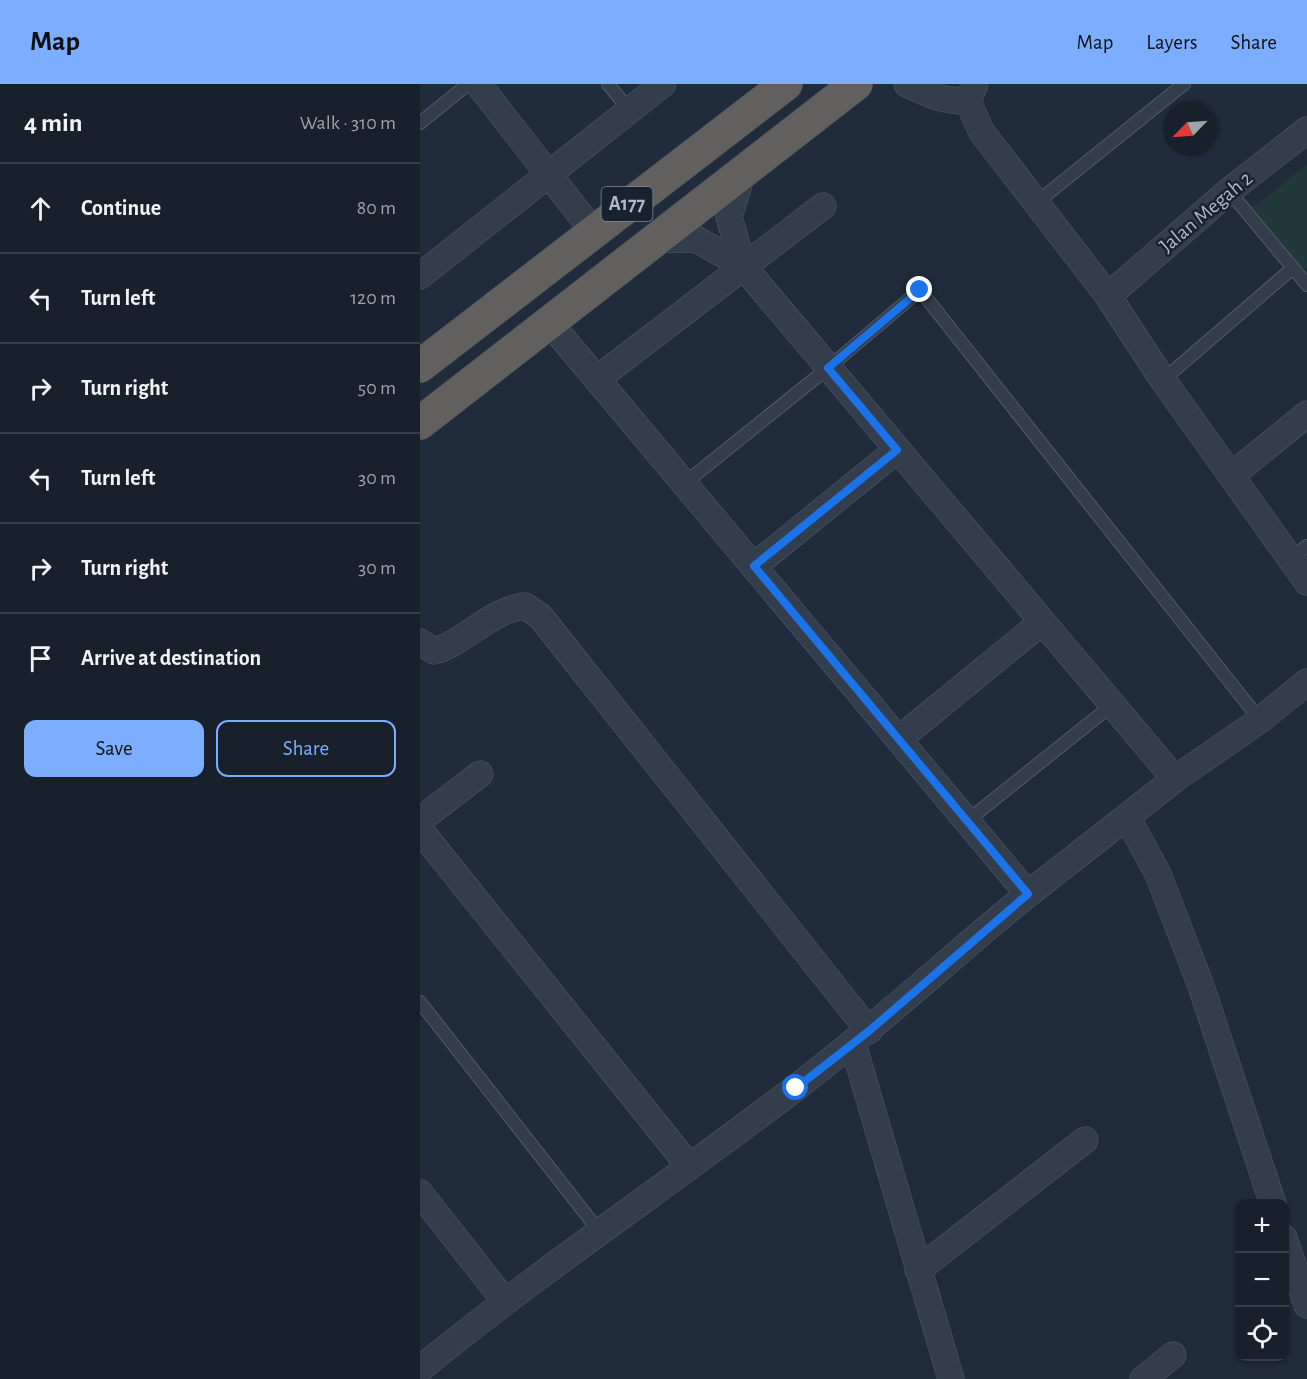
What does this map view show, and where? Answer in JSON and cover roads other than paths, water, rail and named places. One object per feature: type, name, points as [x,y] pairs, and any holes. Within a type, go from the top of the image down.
[{"type":"highway","name":"A177","points":[[420,366],[786,84]]},
{"type":"highway","name":"A177","points":[[420,423],[856,84]]},
{"type":"street","points":[[478,84],[593,231]]},
{"type":"street","points":[[420,276],[663,84]]},
{"type":"street","points":[[907,84],[931,97],[972,92],[981,131],[1108,296],[1163,380],[1232,475],[1298,553],[1307,582]]},
{"type":"street","name":"Jalan Megah 2","points":[[1108,296],[1229,191],[1307,130]]},
{"type":"street","points":[[743,171],[729,217],[743,266]]},
{"type":"street","points":[[597,379],[823,206]]},
{"type":"street","points":[[655,240],[696,239],[743,266],[1175,779]]},
{"type":"street","points":[[549,322],[1028,894]]},
{"type":"street","points":[[1232,475],[1307,414]]},
{"type":"street","points":[[754,566],[897,450]]},
{"type":"street","points":[[420,642],[434,651],[452,646],[508,608],[525,606],[540,616],[861,1037],[918,1270],[951,1379]]},
{"type":"street","points":[[898,739],[1042,622]]},
{"type":"street","points":[[421,1366],[504,1300],[689,1166],[861,1037],[1028,894],[1175,779],[1260,720],[1307,682]]},
{"type":"street","points":[[420,820],[480,774]]},
{"type":"street","points":[[1126,817],[1158,874],[1192,963],[1272,1199]]},
{"type":"street","points":[[420,830],[689,1166]]},
{"type":"street","points":[[918,1270],[1085,1140]]},
{"type":"street","points":[[420,1193],[504,1300]]},
{"type":"street","points":[[1289,1253],[1307,1305]]},
{"type":"street","points":[[1143,1379],[1173,1355]]},
{"type":"lane","points":[[420,123],[468,84]]},
{"type":"lane","points":[[608,84],[630,111]]},
{"type":"lane","points":[[1036,203],[1184,84]]},
{"type":"lane","points":[[1229,191],[1307,285]]},
{"type":"lane","points":[[1163,380],[1293,268]]},
{"type":"lane","points":[[685,483],[828,368],[920,290],[1260,720]]},
{"type":"lane","points":[[968,821],[1112,705]]},
{"type":"lane","points":[[420,1002],[599,1231]]}]
